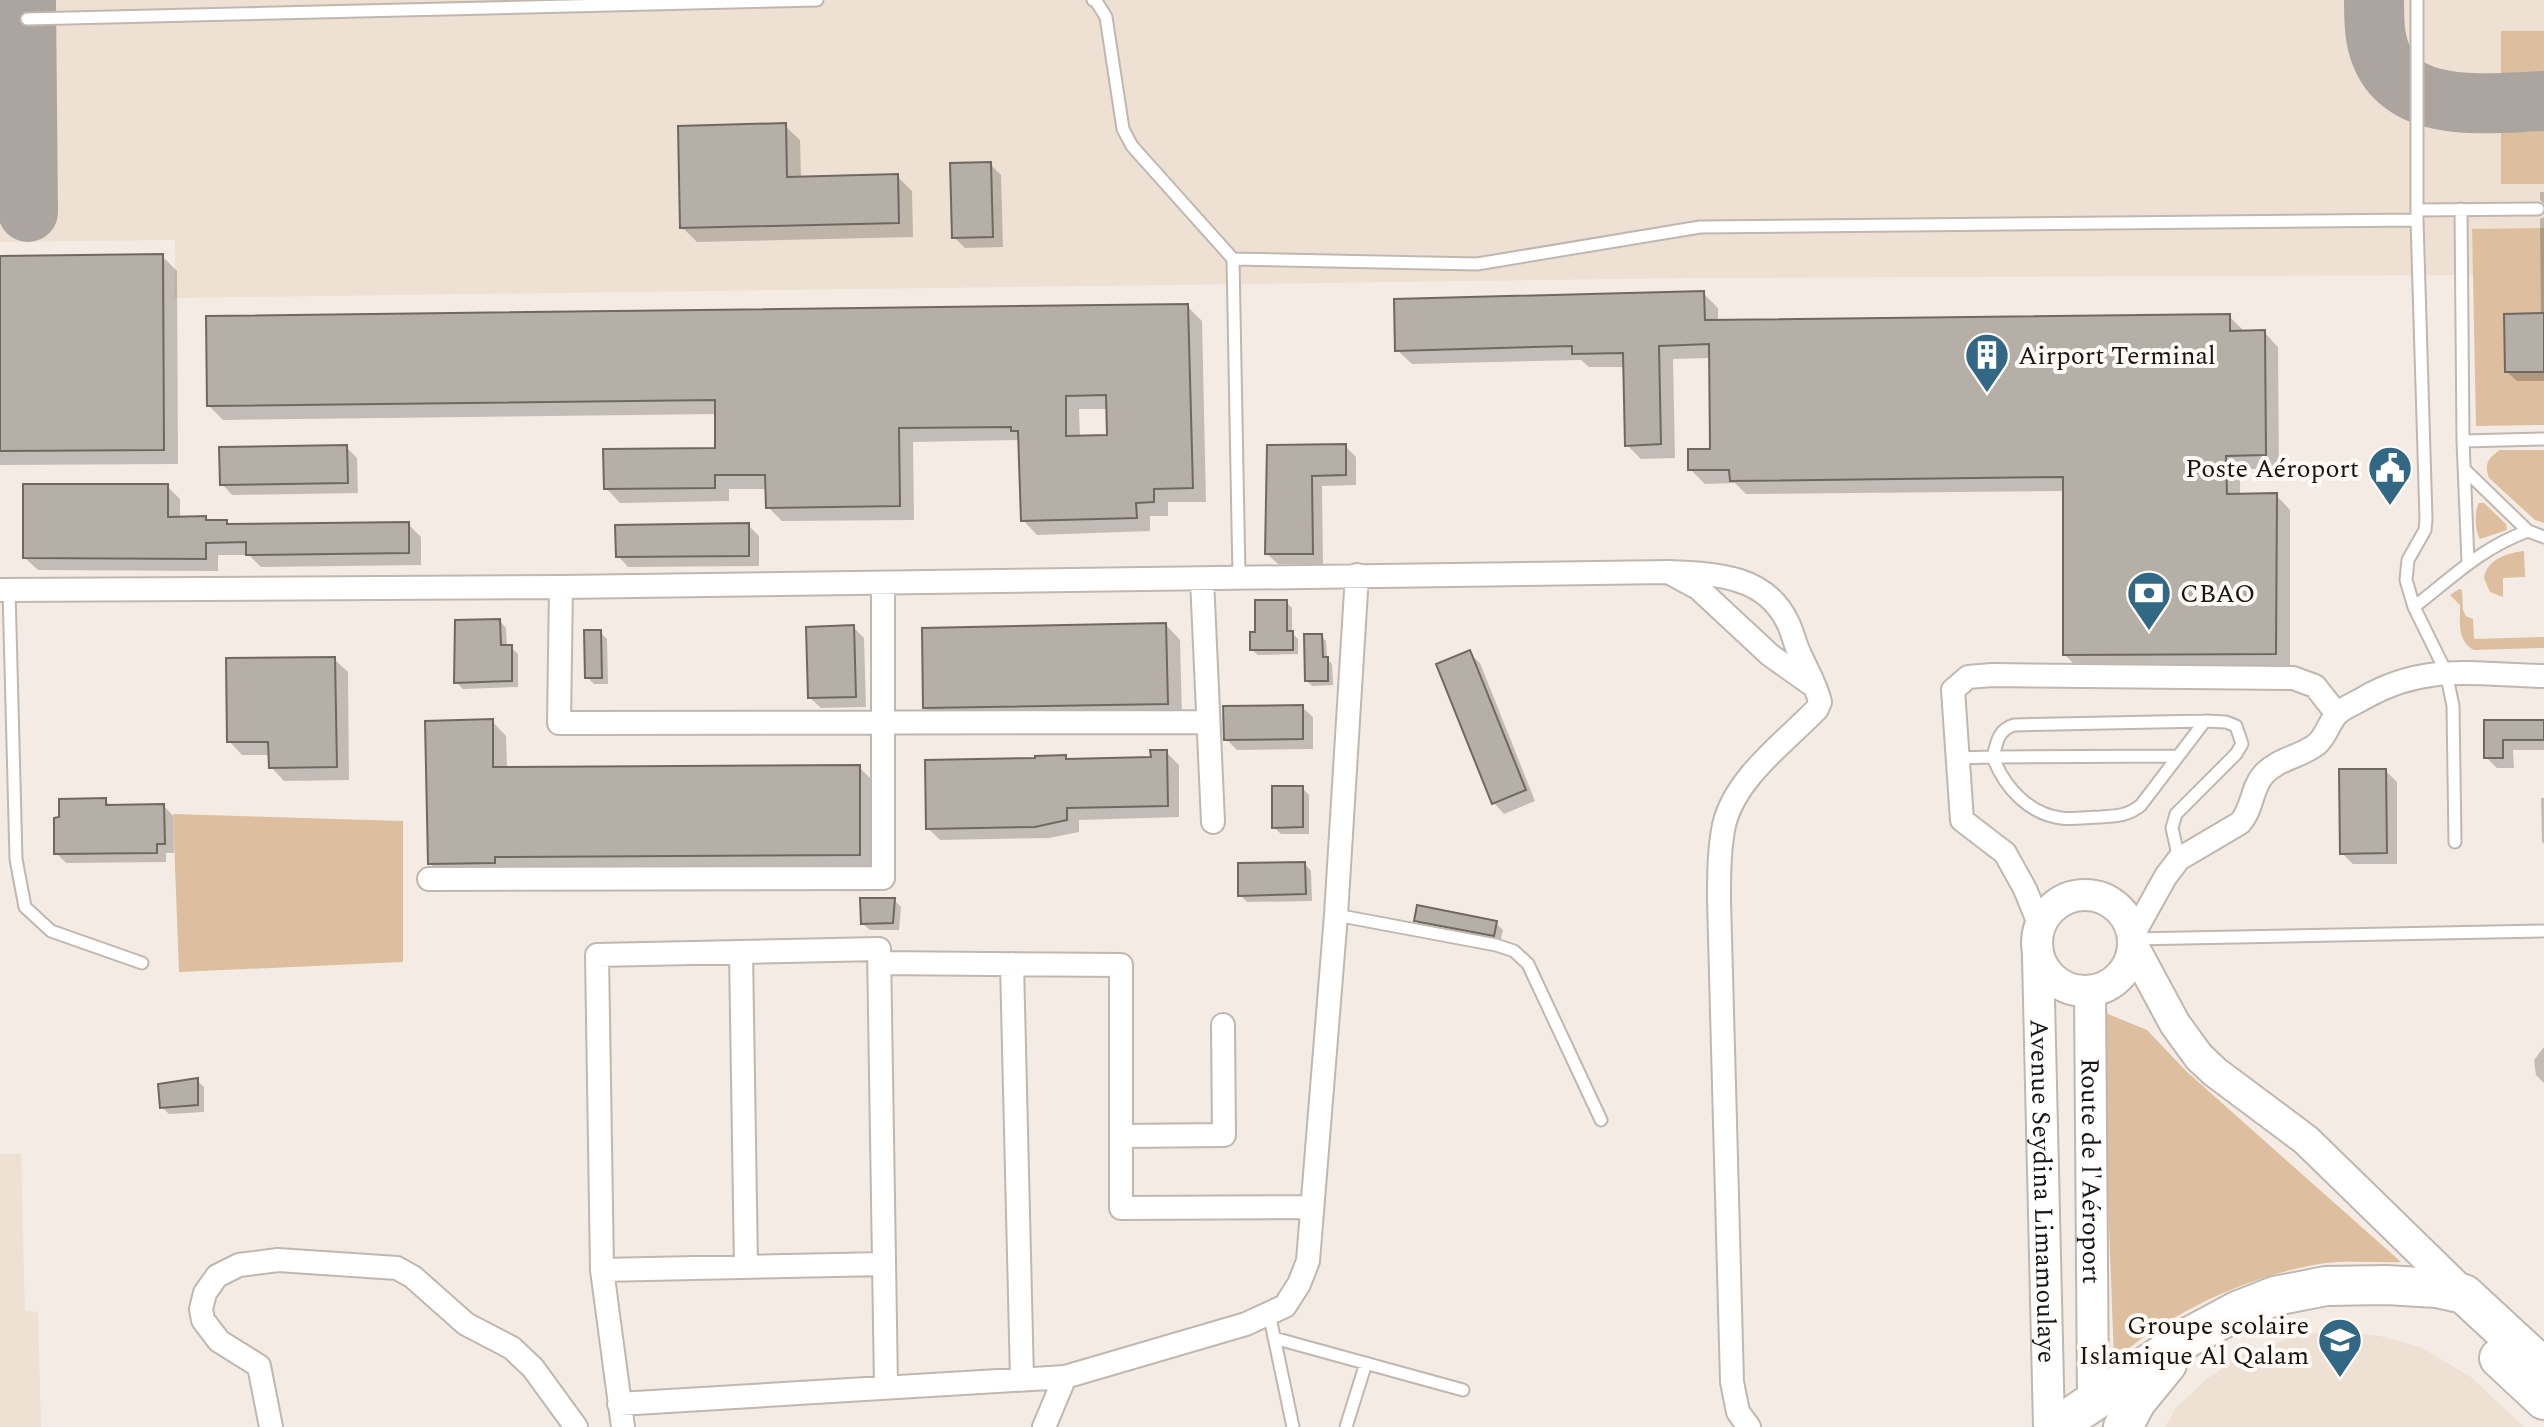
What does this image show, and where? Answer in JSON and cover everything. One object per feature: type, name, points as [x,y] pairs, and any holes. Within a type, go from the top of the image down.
[{"type":"highway","points":[[2056,1427],[2093,1413],[2187,1338],[2237,1311],[2275,1296],[2326,1286],[2366,1284],[2437,1288],[2464,1294],[2544,1368]]},
{"type":"highway","points":[[2409,1287],[2479,1339],[2544,1400]]},
{"type":"highway","points":[[2123,1427],[2136,1402],[2187,1338]]},
{"type":"street","points":[[1668,572],[1698,588],[1770,655],[1814,685]]},
{"type":"street","points":[[5,590],[561,587],[1668,572],[1713,574],[1738,579],[1760,590],[1776,604],[1788,622],[1820,702],[1817,709],[1737,794],[1725,822],[1720,856],[1732,1382],[1738,1412],[1749,1427]]},
{"type":"street","points":[[619,1404],[1065,1377],[1246,1324],[1285,1306],[1299,1284],[1308,1261],[1336,915],[1357,575]]},
{"type":"street","points":[[1202,579],[1213,822]]},
{"type":"street","points":[[429,879],[883,878],[883,583]]},
{"type":"street","points":[[561,587],[559,723],[1208,722]]},
{"type":"street","points":[[2040,926],[2025,889],[2005,853],[1962,820],[1953,690],[1968,677],[2021,674],[2293,678],[2315,686],[2337,714]]},
{"type":"street","points":[[2464,1294],[2306,1140],[2199,1057],[2175,1024],[2133,940],[2127,920],[2118,908],[2104,899],[2088,895],[2071,897],[2047,913],[2036,940],[2038,957],[2046,972],[2058,984],[2074,990],[2090,991],[2115,981],[2130,959],[2133,940],[2166,876],[2179,859],[2240,823],[2246,816],[2262,776],[2283,759],[2313,747],[2329,731],[2337,714],[2387,685],[2423,674],[2544,676]]},
{"type":"street","points":[[623,1427],[602,1270],[597,955],[879,949],[886,1386]]},
{"type":"street","points":[[741,952],[746,1267]]},
{"type":"street","name":"Avenue Seydina Limamoulaye","points":[[2038,957],[2049,1427]]},
{"type":"street","points":[[880,963],[1121,965],[1121,1208],[1312,1207]]},
{"type":"street","points":[[1012,964],[1022,1379]]},
{"type":"street","name":"Route de l'Aéroport","points":[[2090,991],[2093,1413]]},
{"type":"street","points":[[1121,1136],[1224,1135],[1223,1025]]},
{"type":"street","points":[[271,1427],[259,1366],[219,1341],[203,1320],[201,1309],[205,1293],[217,1276],[239,1265],[278,1260],[369,1265],[404,1271],[466,1324],[512,1348],[533,1368],[576,1427]]},
{"type":"street","points":[[602,1270],[884,1264]]},
{"type":"street","points":[[1044,1427],[1065,1377]]},
{"type":"lane","points":[[27,19],[424,5],[817,0]]},
{"type":"lane","points":[[1093,0],[1106,17],[1123,129],[1132,146],[1233,259],[1239,577]]},
{"type":"lane","points":[[2417,0],[2417,215],[2426,519],[2425,530],[2406,568],[2406,580],[2414,607],[2446,672],[2453,706],[2455,842]]},
{"type":"lane","points":[[1233,259],[1477,264],[1700,227],[2417,215],[2461,209],[2538,209]]},
{"type":"lane","points":[[2461,209],[2463,441],[2468,562]]},
{"type":"lane","points":[[2463,441],[2543,439]]},
{"type":"lane","points":[[2464,469],[2528,531],[2544,537]]},
{"type":"lane","points":[[2414,607],[2468,562],[2492,546],[2528,531]]},
{"type":"lane","points":[[5,590],[16,859],[25,907],[51,931],[142,963]]},
{"type":"lane","points":[[2179,859],[2172,828],[2176,814],[2236,754],[2242,744],[2236,726],[2205,721],[2014,725],[2005,728],[1998,736],[1993,757],[2009,788],[2033,808],[2048,815],[2064,819],[2132,813],[2205,721]]},
{"type":"lane","points":[[1956,758],[2178,756]]},
{"type":"lane","points":[[1336,915],[1514,951],[1528,964],[1601,1120]]},
{"type":"lane","points":[[2133,940],[2544,931]]},
{"type":"lane","points":[[1269,1313],[1293,1427]]},
{"type":"lane","points":[[1274,1338],[1463,1390]]},
{"type":"lane","points":[[1346,1427],[1366,1363]]},
{"type":"shaded area","points":[[0,0],[2544,0],[2544,228],[2472,230],[2473,275],[1705,278],[174,298],[175,240],[0,242]]},
{"type":"shaded area","points":[[2501,31],[2544,31],[2544,89],[2501,89]]},
{"type":"shaded area","points":[[2501,120],[2544,120],[2544,184],[2501,184]]},
{"type":"shaded area","points":[[2544,228],[2544,425],[2476,426],[2472,229]]},
{"type":"shaded area","points":[[2500,450],[2544,450],[2544,523],[2535,520],[2489,478],[2488,462]]},
{"type":"shaded area","points":[[2479,503],[2484,503],[2506,524],[2507,530],[2480,539],[2476,521]]},
{"type":"shaded area","points":[[2524,551],[2525,577],[2503,578],[2503,597],[2490,592],[2484,578],[2489,566],[2505,555]]},
{"type":"shaded area","points":[[2462,590],[2463,610],[2466,616],[2473,619],[2474,639],[2544,637],[2544,648],[2474,650],[2462,636],[2460,605],[2450,595]]},
{"type":"shaded area","points":[[173,814],[403,821],[403,962],[179,972]]},
{"type":"shaded area","points":[[2101,1011],[2147,1030],[2187,1072],[2401,1262],[2326,1263],[2269,1276],[2187,1311],[2114,1360]]},
{"type":"shaded area","points":[[0,1154],[21,1154],[25,1311],[38,1312],[41,1427],[0,1427]]},
{"type":"shaded area","name":"Groupe scolaire Islamique Al Qalam","points":[[2340,1331],[2380,1336],[2420,1347],[2471,1377],[2524,1427],[2165,1427],[2175,1409],[2204,1381],[2240,1356],[2302,1334]]},
{"type":"building","points":[[786,123],[787,177],[898,174],[899,223],[680,228],[678,126]]},
{"type":"building","points":[[991,162],[993,237],[952,238],[950,163]]},
{"type":"building","points":[[163,254],[164,450],[0,451],[0,256]]},
{"type":"building","name":"Airport Terminal","points":[[1704,291],[1705,320],[2230,314],[2230,331],[2265,330],[2266,455],[2226,456],[2227,494],[2277,493],[2276,654],[2063,655],[2063,477],[1730,481],[1729,470],[1688,470],[1688,449],[1710,449],[1709,344],[1659,346],[1661,444],[1625,446],[1623,353],[1572,354],[1572,346],[1395,351],[1394,299]]},
{"type":"building","points":[[1188,304],[1193,488],[1154,489],[1154,502],[1136,503],[1137,518],[1021,521],[1018,431],[1011,431],[1011,427],[899,428],[900,506],[766,508],[765,475],[715,475],[715,488],[604,489],[603,449],[715,448],[715,400],[207,406],[206,316]],"holes":[[[1106,395],[1107,435],[1066,436],[1066,396]]]},
{"type":"building","points":[[2544,313],[2544,372],[2505,372],[2504,314]]},
{"type":"building","points":[[1346,444],[1346,475],[1312,476],[1313,554],[1265,554],[1267,445]]},
{"type":"building","points":[[347,445],[348,483],[220,485],[219,447]]},
{"type":"building","points":[[23,484],[168,484],[168,517],[206,516],[206,520],[227,520],[227,524],[409,522],[409,553],[246,555],[246,542],[206,543],[206,559],[23,558]]},
{"type":"building","points":[[749,523],[749,556],[616,557],[615,525]]},
{"type":"building","points":[[1255,600],[1287,600],[1287,631],[1293,631],[1293,650],[1250,650],[1250,632],[1255,632]]},
{"type":"building","points":[[500,619],[501,645],[512,645],[512,681],[454,683],[455,620]]},
{"type":"building","points":[[1166,623],[1168,704],[923,708],[922,628]]},
{"type":"building","points":[[854,625],[856,697],[808,698],[806,627]]},
{"type":"building","points":[[584,630],[601,630],[602,678],[585,678]]},
{"type":"building","points":[[1304,634],[1322,634],[1323,657],[1328,657],[1328,681],[1305,681]]},
{"type":"building","points":[[1470,650],[1526,790],[1492,804],[1436,664]]},
{"type":"building","points":[[335,657],[337,767],[269,768],[268,742],[227,742],[226,658]]},
{"type":"building","points":[[1303,705],[1303,739],[1224,740],[1223,706]]},
{"type":"building","points":[[493,719],[493,767],[860,765],[860,855],[495,857],[495,863],[428,864],[425,721]]},
{"type":"building","points":[[2484,720],[2544,720],[2544,740],[2503,740],[2503,758],[2484,758]]},
{"type":"building","points":[[1150,750],[1167,750],[1168,806],[1067,808],[1067,820],[1035,827],[926,829],[925,760],[1066,755],[1066,759],[1151,757]]},
{"type":"building","points":[[2339,769],[2386,769],[2387,853],[2340,854]]},
{"type":"building","points":[[1272,786],[1303,786],[1303,827],[1272,828]]},
{"type":"building","points":[[106,798],[106,805],[164,804],[165,844],[157,844],[157,853],[54,854],[54,818],[59,817],[59,799]]},
{"type":"building","points":[[1305,862],[1306,894],[1238,896],[1238,863]]},
{"type":"building","points":[[860,898],[895,898],[893,923],[861,924]]},
{"type":"building","points":[[1417,905],[1497,921],[1494,936],[1414,921]]},
{"type":"building","points":[[198,1078],[198,1105],[160,1108],[158,1084]]},
{"type":"taxiway","points":[[26,0],[28,212]]},
{"type":"taxiway","points":[[2374,0],[2376,37],[2385,63],[2400,81],[2420,93],[2469,103],[2544,101]]},
{"type":"place","name":"Airport Terminal","points":[[1987,394]]},
{"type":"place","name":"Poste Aéroport","points":[[2390,507]]},
{"type":"place","name":"CBAO","points":[[2149,632]]},
{"type":"place","name":"Groupe scolaire Islamique Al Qalam","points":[[2340,1379]]}]
